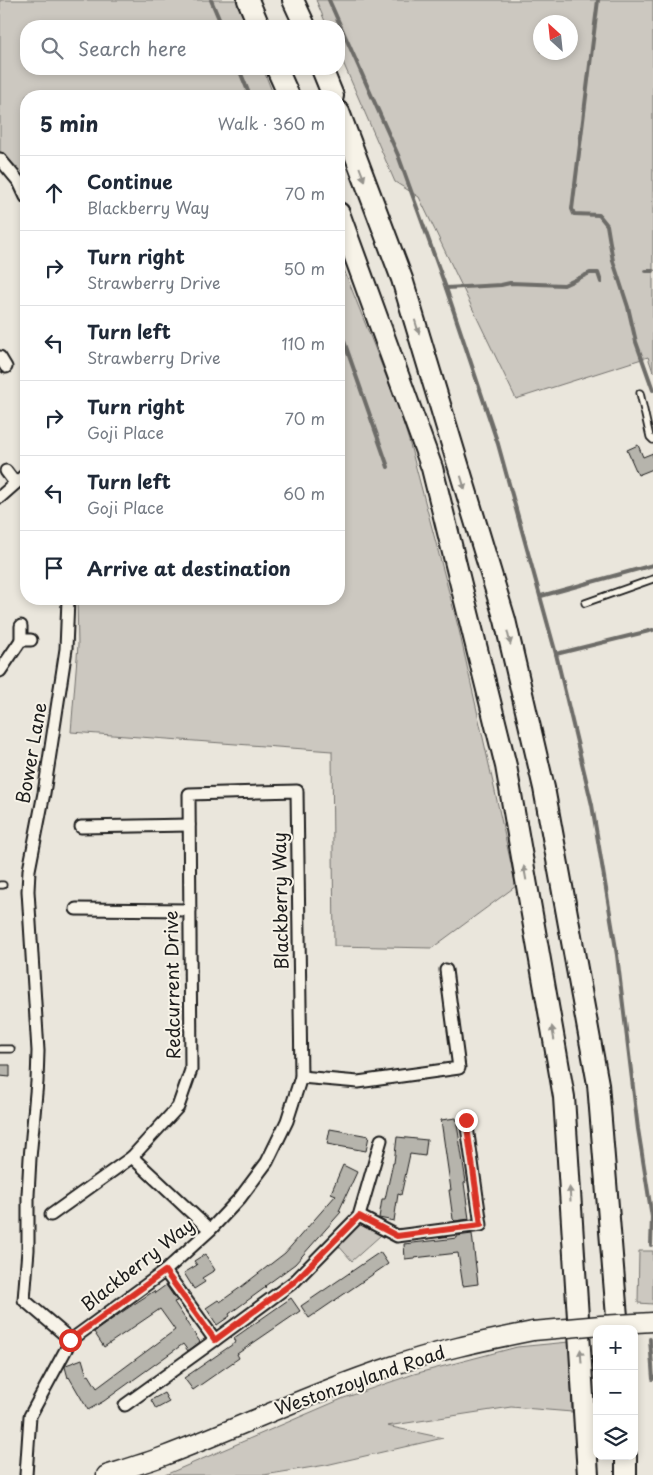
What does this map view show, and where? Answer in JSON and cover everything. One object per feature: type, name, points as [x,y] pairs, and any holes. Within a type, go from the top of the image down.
[{"type":"highway","points":[[248,0],[256,20]]},
{"type":"highway","points":[[293,0],[302,20]]},
{"type":"highway","points":[[280,75],[286,90]]},
{"type":"highway","points":[[324,75],[331,90]]},
{"type":"highway","points":[[345,128],[402,279],[505,620],[542,779],[598,1084],[618,1325]]},
{"type":"highway","points":[[345,229],[432,468],[506,766],[564,1097],[588,1475]]},
{"type":"highway","points":[[626,1460],[626,1475]]},
{"type":"main road","name":"Westonzoyland Road","points":[[106,1475],[163,1456],[313,1394],[385,1368],[456,1347],[533,1332],[600,1324],[653,1322]]},
{"type":"street","points":[[0,159],[20,184]]},
{"type":"street","points":[[6,471],[15,483]]},
{"type":"street","points":[[0,497],[20,479]]},
{"type":"street","name":"Bower Lane","points":[[68,605],[66,649],[61,685],[44,793],[29,870],[28,891],[38,1051],[38,1082],[30,1158],[28,1250],[24,1300],[70,1340]]},
{"type":"street","points":[[0,671],[26,640],[20,626]]},
{"type":"street","name":"Blackberry Way","points":[[26,1475],[30,1416],[70,1340],[165,1271],[210,1230],[240,1198],[267,1162],[286,1121],[301,1078],[297,791]]},
{"type":"street","name":"Redcurrent Drive","points":[[51,1215],[132,1157],[178,1107],[191,1070],[189,794],[297,791]]},
{"type":"street","points":[[81,827],[189,825]]},
{"type":"street","points":[[76,909],[190,910]]},
{"type":"street","points":[[301,1078],[358,1082],[459,1068],[446,970]]},
{"type":"street","points":[[359,1216],[397,1236],[481,1225],[466,1120]]},
{"type":"street","points":[[126,1405],[295,1281],[359,1216],[381,1140]]},
{"type":"street","points":[[132,1157],[210,1230]]},
{"type":"street","points":[[165,1271],[215,1340]]},
{"type":"lane","points":[[640,394],[650,437],[653,440]]},
{"type":"lane","points":[[585,603],[653,579]]},
{"type":"lane","points":[[0,1049],[11,1049]]},
{"type":"shaded area","points":[[0,0],[236,0],[244,20],[20,20],[20,75],[265,75],[272,90],[20,90],[20,170],[0,151]]},
{"type":"shaded area","points":[[316,0],[653,0],[653,372],[648,357],[516,399],[419,197],[395,182],[345,67],[345,20],[324,20]]},
{"type":"shaded area","points":[[345,272],[399,409],[409,441],[459,630],[516,886],[432,948],[334,946],[332,751],[71,732],[78,645],[77,605],[345,605]]},
{"type":"shaded area","points":[[359,1224],[381,1235],[352,1261],[337,1244]]},
{"type":"shaded area","points":[[639,1251],[653,1251],[653,1304],[638,1303]]},
{"type":"shaded area","points":[[569,1342],[572,1412],[511,1407],[387,1426],[443,1438],[326,1465],[264,1475],[165,1475],[344,1398],[414,1374],[517,1347]]},
{"type":"building","points":[[638,445],[643,457],[653,453],[653,469],[638,475],[627,450]]},
{"type":"building","points":[[0,1065],[10,1065],[10,1077],[0,1076]]},
{"type":"building","points":[[456,1118],[466,1182],[464,1183],[469,1219],[455,1221],[453,1219],[449,1190],[451,1190],[441,1120]]},
{"type":"building","points":[[330,1129],[369,1136],[366,1151],[327,1144]]},
{"type":"building","points":[[397,1137],[427,1140],[425,1156],[410,1154],[401,1195],[398,1194],[394,1221],[379,1218],[382,1199],[385,1199],[394,1163]]},
{"type":"building","points":[[343,1165],[357,1172],[339,1211],[341,1212],[295,1264],[217,1325],[206,1308],[218,1300],[220,1302],[285,1253],[336,1195],[331,1193]]},
{"type":"building","points":[[472,1234],[478,1284],[463,1286],[458,1253],[405,1259],[404,1244],[457,1238],[457,1236]]},
{"type":"building","points":[[380,1252],[388,1264],[309,1318],[301,1306]]},
{"type":"building","points":[[205,1254],[215,1270],[202,1278],[205,1282],[194,1289],[184,1273],[197,1265],[194,1261]]},
{"type":"building","points":[[166,1285],[177,1301],[174,1302],[200,1342],[188,1351],[183,1344],[104,1401],[88,1410],[68,1378],[66,1365],[82,1359],[87,1376],[89,1375],[97,1388],[175,1330],[160,1309],[104,1347],[94,1332],[154,1291],[155,1293]]},
{"type":"building","points":[[291,1298],[300,1311],[237,1354],[239,1358],[193,1390],[184,1378],[236,1342],[234,1338]]},
{"type":"building","points":[[164,1393],[169,1402],[156,1409],[151,1400]]},
{"type":"waterway","points":[[211,0],[219,20]]},
{"type":"waterway","points":[[329,0],[338,20]]},
{"type":"waterway","points":[[598,0],[572,209],[574,214],[599,215],[607,225],[613,261],[628,307],[636,342],[653,390]]},
{"type":"waterway","points":[[345,36],[398,155],[446,288],[498,444],[556,654],[592,805],[617,955],[638,1129],[652,1217],[651,1245]]},
{"type":"waterway","points":[[241,75],[248,90]]},
{"type":"waterway","points":[[646,271],[653,271]]},
{"type":"waterway","points":[[446,288],[510,283],[564,285],[590,273],[598,273],[601,282]]},
{"type":"waterway","points":[[345,344],[388,467]]},
{"type":"waterway","points":[[541,596],[653,565]]},
{"type":"waterway","points":[[556,654],[653,630]]},
{"type":"waterway","points":[[650,1339],[653,1379]]},
{"type":"route","points":[[70,1340],[165,1271],[215,1340],[295,1281],[359,1216],[397,1236],[481,1225],[466,1120]]}]
